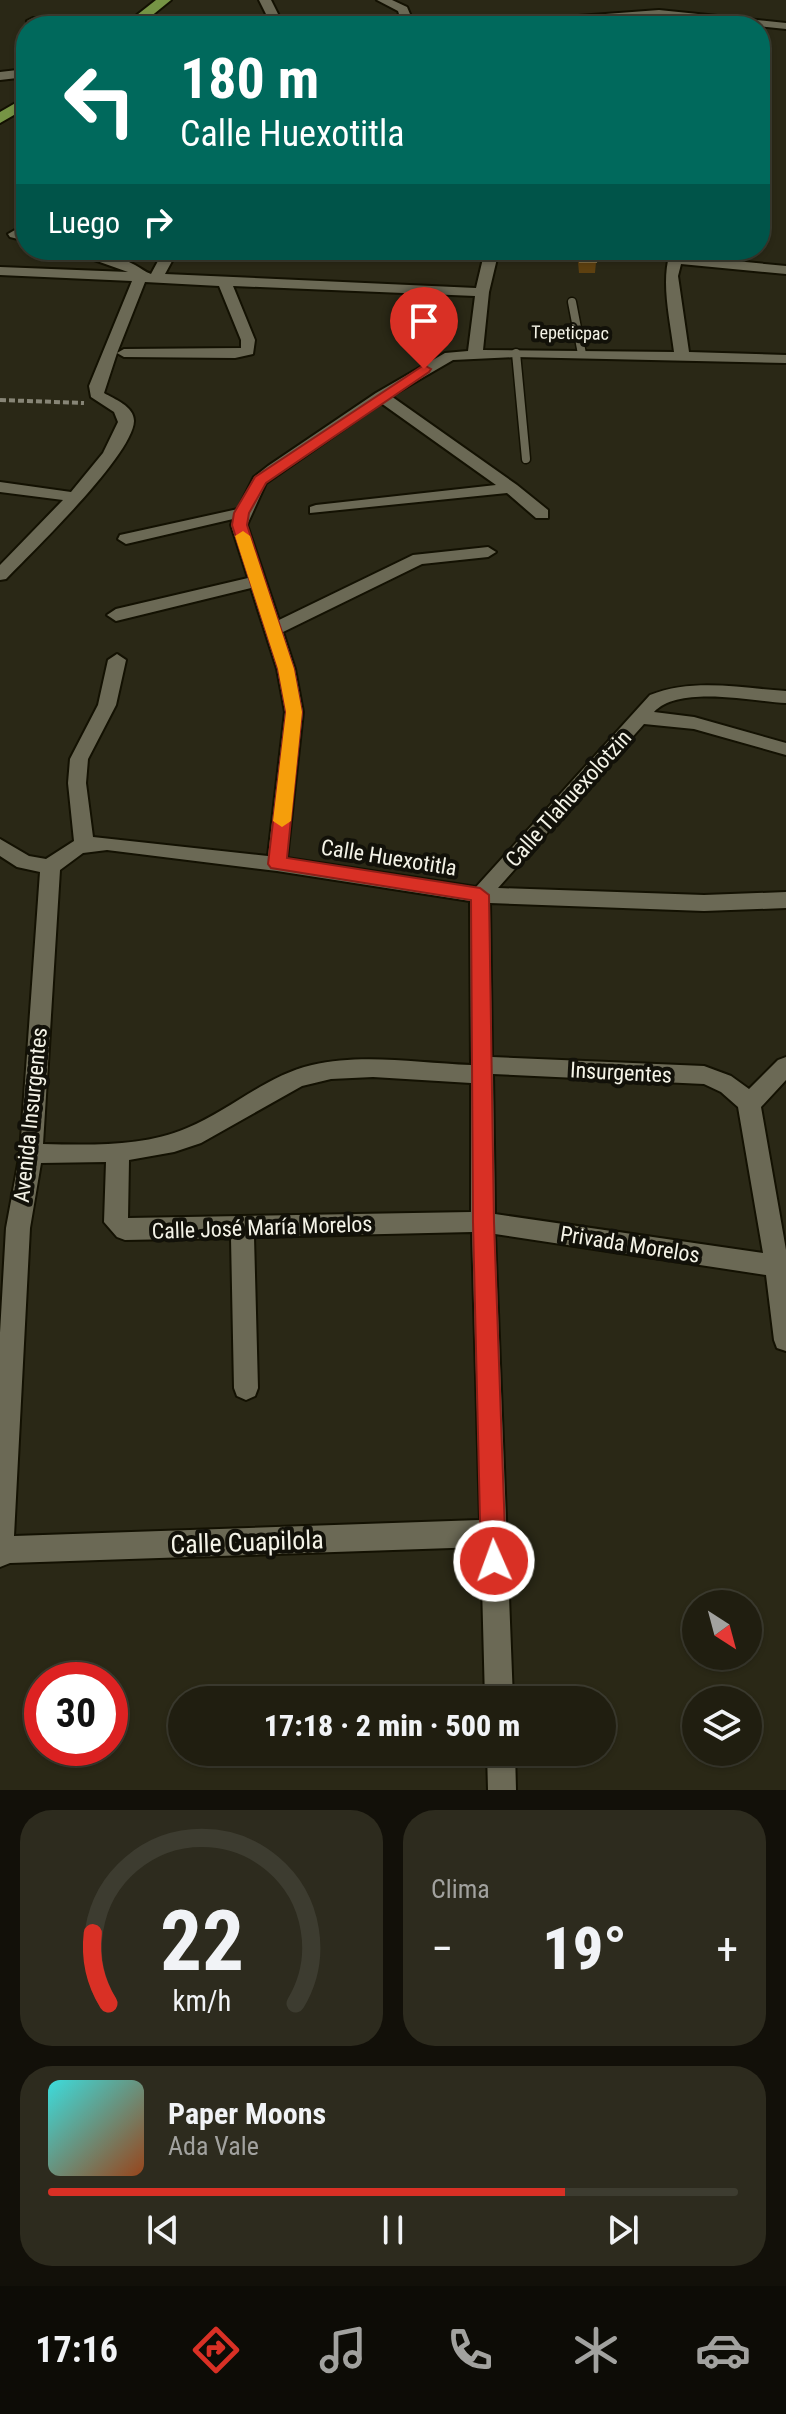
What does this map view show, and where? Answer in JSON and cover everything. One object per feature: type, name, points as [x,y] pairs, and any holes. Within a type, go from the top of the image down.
[{"type":"main road","points":[[144,16],[164,0]]},
{"type":"street","points":[[387,1],[403,9],[405,16]]},
{"type":"street","points":[[609,16],[659,6],[722,16]]},
{"type":"street","points":[[106,260],[149,276]]},
{"type":"street","points":[[0,575],[74,497],[116,444],[126,422],[123,411],[101,399],[96,394],[96,386],[149,276],[163,260]]},
{"type":"street","points":[[277,864],[294,712],[286,669],[239,525],[242,513],[260,480],[439,360],[466,354],[490,260]]},
{"type":"street","points":[[675,260],[671,276],[682,354]]},
{"type":"street","points":[[713,260],[786,270]]},
{"type":"street","points":[[0,271],[149,276],[346,290],[482,292]]},
{"type":"street","points":[[124,353],[235,354],[248,351],[248,340],[224,281]]},
{"type":"street","name":"Tepeticpac","points":[[466,354],[682,354],[786,359]]},
{"type":"street","points":[[381,396],[511,488],[542,514]]},
{"type":"street","points":[[0,487],[74,497]]},
{"type":"street","points":[[316,510],[511,488]]},
{"type":"street","points":[[126,539],[204,519],[242,513]]},
{"type":"street","points":[[272,630],[419,559],[488,552]]},
{"type":"street","points":[[116,615],[258,581]]},
{"type":"street","points":[[0,846],[24,862],[50,867],[65,853],[84,843],[77,783],[79,759],[107,705],[117,660]]},
{"type":"street","name":"Calle Tlahuexolotzin","points":[[480,895],[656,699],[667,692],[786,697]]},
{"type":"street","points":[[641,717],[694,723],[786,749]]},
{"type":"street","name":"Calle Huexotitla","points":[[84,843],[107,843],[277,864],[480,895],[704,903],[786,900]]},
{"type":"street","name":"Avenida Insurgentes","points":[[0,1552],[9,1229],[31,1153],[50,867]]},
{"type":"street","points":[[480,895],[483,1222],[498,1686]]},
{"type":"street","points":[[786,1066],[749,1104],[777,1266],[786,1340]]},
{"type":"street","name":"Insurgentes","points":[[31,1153],[84,1154],[172,1143],[195,1135],[287,1082],[342,1070],[704,1075],[723,1081],[739,1091],[749,1104]]},
{"type":"street","name":"Calle José María Morelos","points":[[118,1150],[116,1216],[119,1227],[134,1231],[483,1222]]},
{"type":"street","name":"Privada Morelos","points":[[483,1222],[777,1266]]},
{"type":"street","points":[[242,1226],[246,1388]]},
{"type":"street","name":"Calle Cuapilola","points":[[0,1552],[493,1533]]},
{"type":"street","points":[[501,1766],[502,1790]]},
{"type":"lane","points":[[572,302],[582,354]]},
{"type":"lane","points":[[516,353],[526,459]]},
{"type":"path","points":[[0,400],[80,404],[101,399]]},
{"type":"slow traffic","points":[[243,536],[286,669],[294,712],[282,821]]},
{"type":"route","points":[[424,369],[260,480],[239,525],[286,669],[294,712],[277,864],[480,895],[483,1222],[494,1561]]}]
